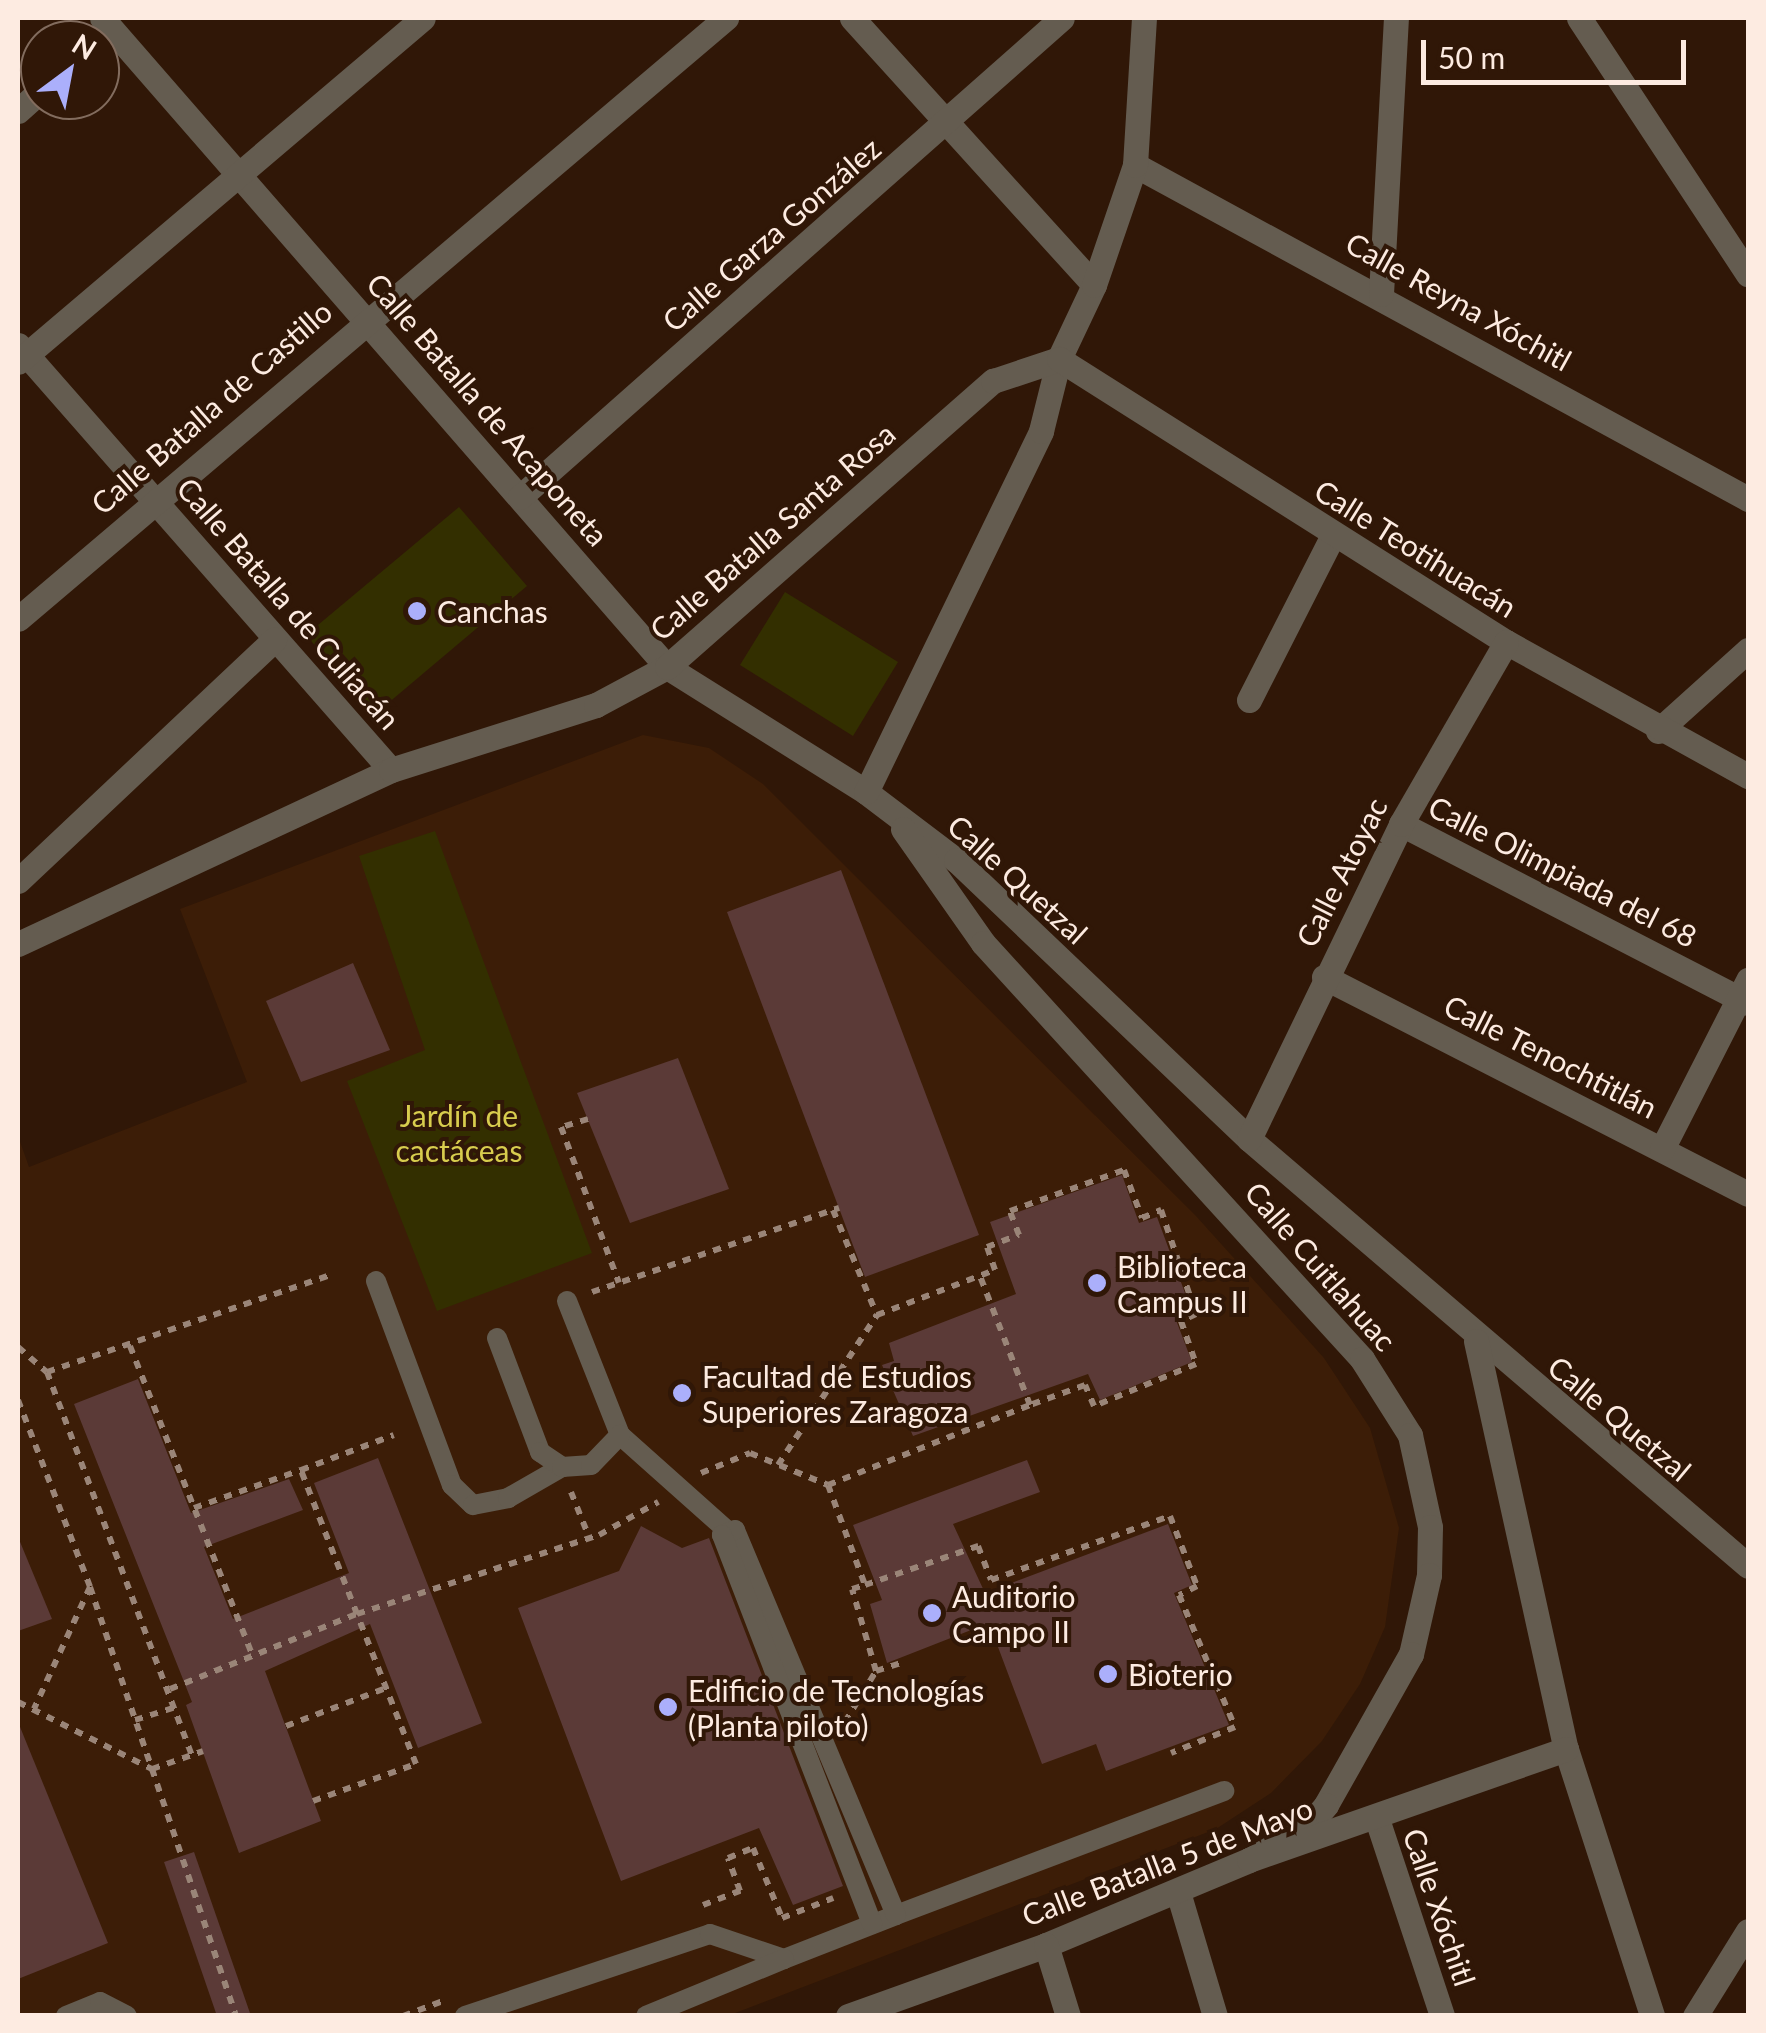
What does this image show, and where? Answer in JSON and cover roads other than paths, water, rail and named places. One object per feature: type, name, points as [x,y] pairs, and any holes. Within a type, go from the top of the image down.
[{"type":"street","points":[[20,354],[422,18]]},
{"type":"street","name":"Calle Batalla de Castillo","points":[[18,619],[367,315],[726,18]]},
{"type":"street","points":[[852,18],[1094,284]]},
{"type":"street","name":"Calle Garza González","points":[[520,497],[947,124],[1062,18]]},
{"type":"street","points":[[866,792],[1041,431],[1059,360],[1094,284],[1135,165],[1144,18]]},
{"type":"street","points":[[1381,294],[1396,18]]},
{"type":"street","points":[[1579,18],[1748,274]]},
{"type":"street","name":"Calle Batalla de Acaponeta","points":[[120,38],[237,175],[367,315],[667,667],[866,792]]},
{"type":"street","name":"Calle Reyna Xóchitl","points":[[1135,165],[1381,294],[1748,499]]},
{"type":"street","name":"Calle Batalla de Culiacán","points":[[20,354],[156,498],[274,640],[391,770]]},
{"type":"street","name":"Calle Teotihuacán","points":[[1059,360],[1506,642],[1658,730],[1748,776]]},
{"type":"street","name":"Calle Batalla Santa Rosa","points":[[18,944],[391,770],[596,704],[667,667],[993,380],[1059,360]]},
{"type":"street","points":[[1249,700],[1333,535]]},
{"type":"street","points":[[18,881],[274,640]]},
{"type":"street","name":"Calle Atoyac","points":[[1249,1138],[1402,824],[1506,642]]},
{"type":"street","points":[[1658,730],[1748,650]]},
{"type":"street","name":"Calle Quetzal","points":[[866,792],[956,860],[1249,1138],[1476,1341],[1748,1566]]},
{"type":"street","name":"Calle Cuitlahuac","points":[[895,816],[983,943],[1303,1288],[1362,1358],[1410,1435],[1430,1527],[1429,1575],[1411,1654],[1326,1805],[1307,1828],[1248,1860]]},
{"type":"street","name":"Calle Olimpiada del 68","points":[[1402,824],[1745,994]]},
{"type":"street","name":"Calle Tenochtitlán","points":[[1324,978],[1748,1194]]},
{"type":"street","points":[[1662,1149],[1745,994]]},
{"type":"street","points":[[1476,1341],[1566,1749],[1652,2016]]},
{"type":"street","name":"Calle Batalla 5 de Mayo","points":[[848,2016],[1046,1945],[1248,1860],[1376,1819],[1566,1749]]},
{"type":"street","name":"Calle Xóchitl","points":[[1376,1819],[1442,2016]]},
{"type":"street","points":[[1178,1892],[1215,2016]]},
{"type":"street","points":[[1695,2016],[1748,1931]]},
{"type":"street","points":[[1046,1945],[1068,2016]]},
{"type":"lane","points":[[376,1281],[452,1485],[473,1505],[508,1498],[562,1468],[591,1466],[620,1435]]},
{"type":"lane","points":[[568,1300],[620,1435],[728,1532]]},
{"type":"lane","points":[[497,1338],[527,1427],[540,1452],[562,1468]]},
{"type":"lane","points":[[872,1924],[722,1535],[728,1532],[736,1530],[896,1915]]},
{"type":"lane","points":[[646,2016],[872,1924],[1224,1790]]},
{"type":"lane","points":[[466,2016],[710,1934],[784,1960]]},
{"type":"lane","points":[[66,2016],[100,2002],[128,2016]]},
{"type":"place","name":"Canchas","points":[[417,611]]},
{"type":"place","name":"Biblioteca Campus II","points":[[1097,1283]]},
{"type":"place","name":"Facultad de Estudios Superiores Zaragoza","points":[[682,1393]]},
{"type":"place","name":"Auditorio Campo II","points":[[932,1613]]},
{"type":"place","name":"Bioterio","points":[[1108,1674]]},
{"type":"place","name":"Edificio de Tecnologías (Planta piloto)","points":[[668,1707]]},
{"type":"park label","name":"Jardín de cactáceas","points":[[459,1132]]}]
